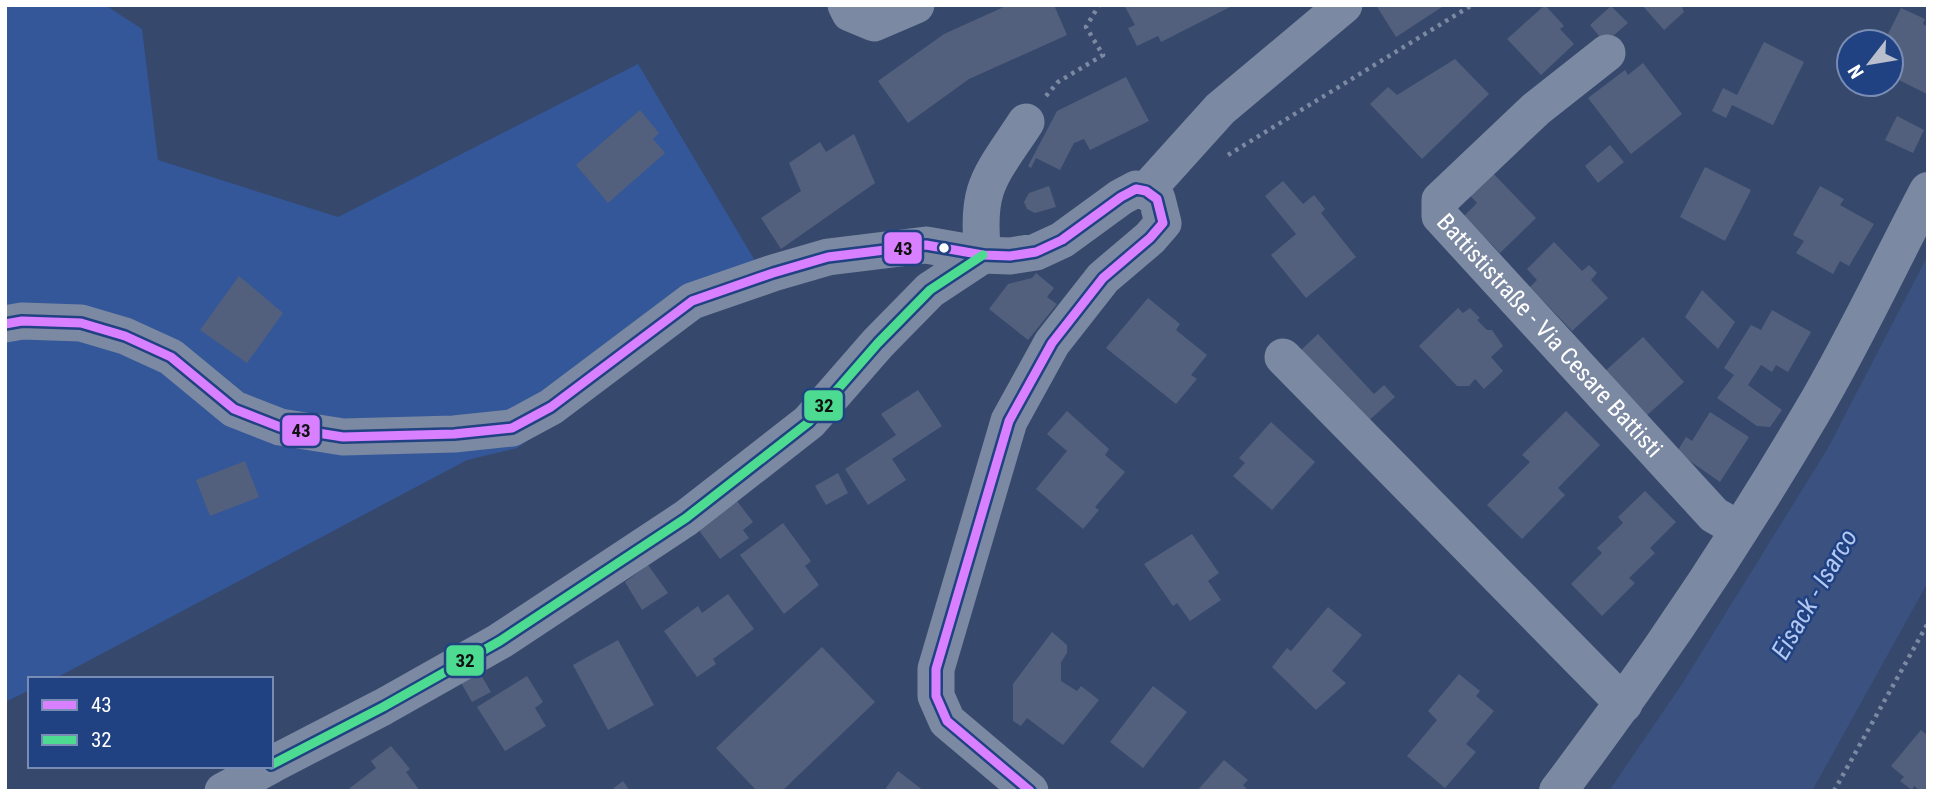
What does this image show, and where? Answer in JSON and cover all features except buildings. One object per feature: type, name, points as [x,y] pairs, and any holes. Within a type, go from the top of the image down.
[{"type":"street","points":[[846,5],[850,13],[874,23],[916,5]]},
{"type":"street","points":[[1146,191],[1220,109],[1344,5]]},
{"type":"street","name":"Battististraße - Via Cesare Battisti","points":[[1606,53],[1536,110],[1440,200],[1440,216],[1714,515],[1740,530]]},
{"type":"street","points":[[983,255],[980,201],[989,178],[1026,122]]},
{"type":"street","points":[[5,324],[22,321],[81,323],[125,336],[171,357],[233,409],[280,427],[343,437],[454,434],[512,428],[551,407],[692,301],[828,257],[926,245],[983,255],[1010,256],[1036,252],[1062,240],[1121,197],[1136,190],[1146,191],[1157,199],[1163,223],[1150,239],[1103,278],[1069,321],[1052,343],[1009,421],[936,669],[936,696],[947,721],[1030,791]]},
{"type":"street","points":[[1558,791],[1624,704],[1740,530],[1813,410],[1928,191]]},
{"type":"street","points":[[273,764],[500,641],[686,518],[809,422],[878,343],[930,290],[983,255]]},
{"type":"street","points":[[1283,357],[1624,704]]},
{"type":"street","points":[[223,791],[266,768]]},
{"type":"path","points":[[1026,122],[1058,82],[1103,55],[1086,27],[1099,5]]},
{"type":"path","points":[[1219,161],[1472,5]]},
{"type":"path","points":[[1834,791],[1928,623]]},
{"type":"shaded area","points":[[5,5],[105,5],[142,29],[158,160],[338,217],[638,64],[770,286],[688,324],[620,377],[517,448],[467,460],[58,677],[28,677],[28,691],[5,702]]},
{"type":"water","name":"Eisack - Isarco","points":[[1928,255],[1928,582],[1812,791],[1609,791],[1682,684],[1828,448]]},
{"type":"transit line","name":"43","points":[[5,324],[22,321],[81,323],[125,336],[171,357],[234,409],[280,427],[343,437],[454,434],[512,428],[551,407],[692,301],[828,257],[926,245],[983,255],[1010,256],[1036,252],[1062,240],[1121,197],[1136,189],[1146,191],[1157,199],[1163,223],[1150,238],[1103,278],[1052,343],[1009,421],[936,669],[936,696],[947,721],[1030,791]]},
{"type":"transit line","name":"32","points":[[273,764],[383,707],[500,641],[686,518],[809,422],[878,343],[930,290],[983,255]]}]
